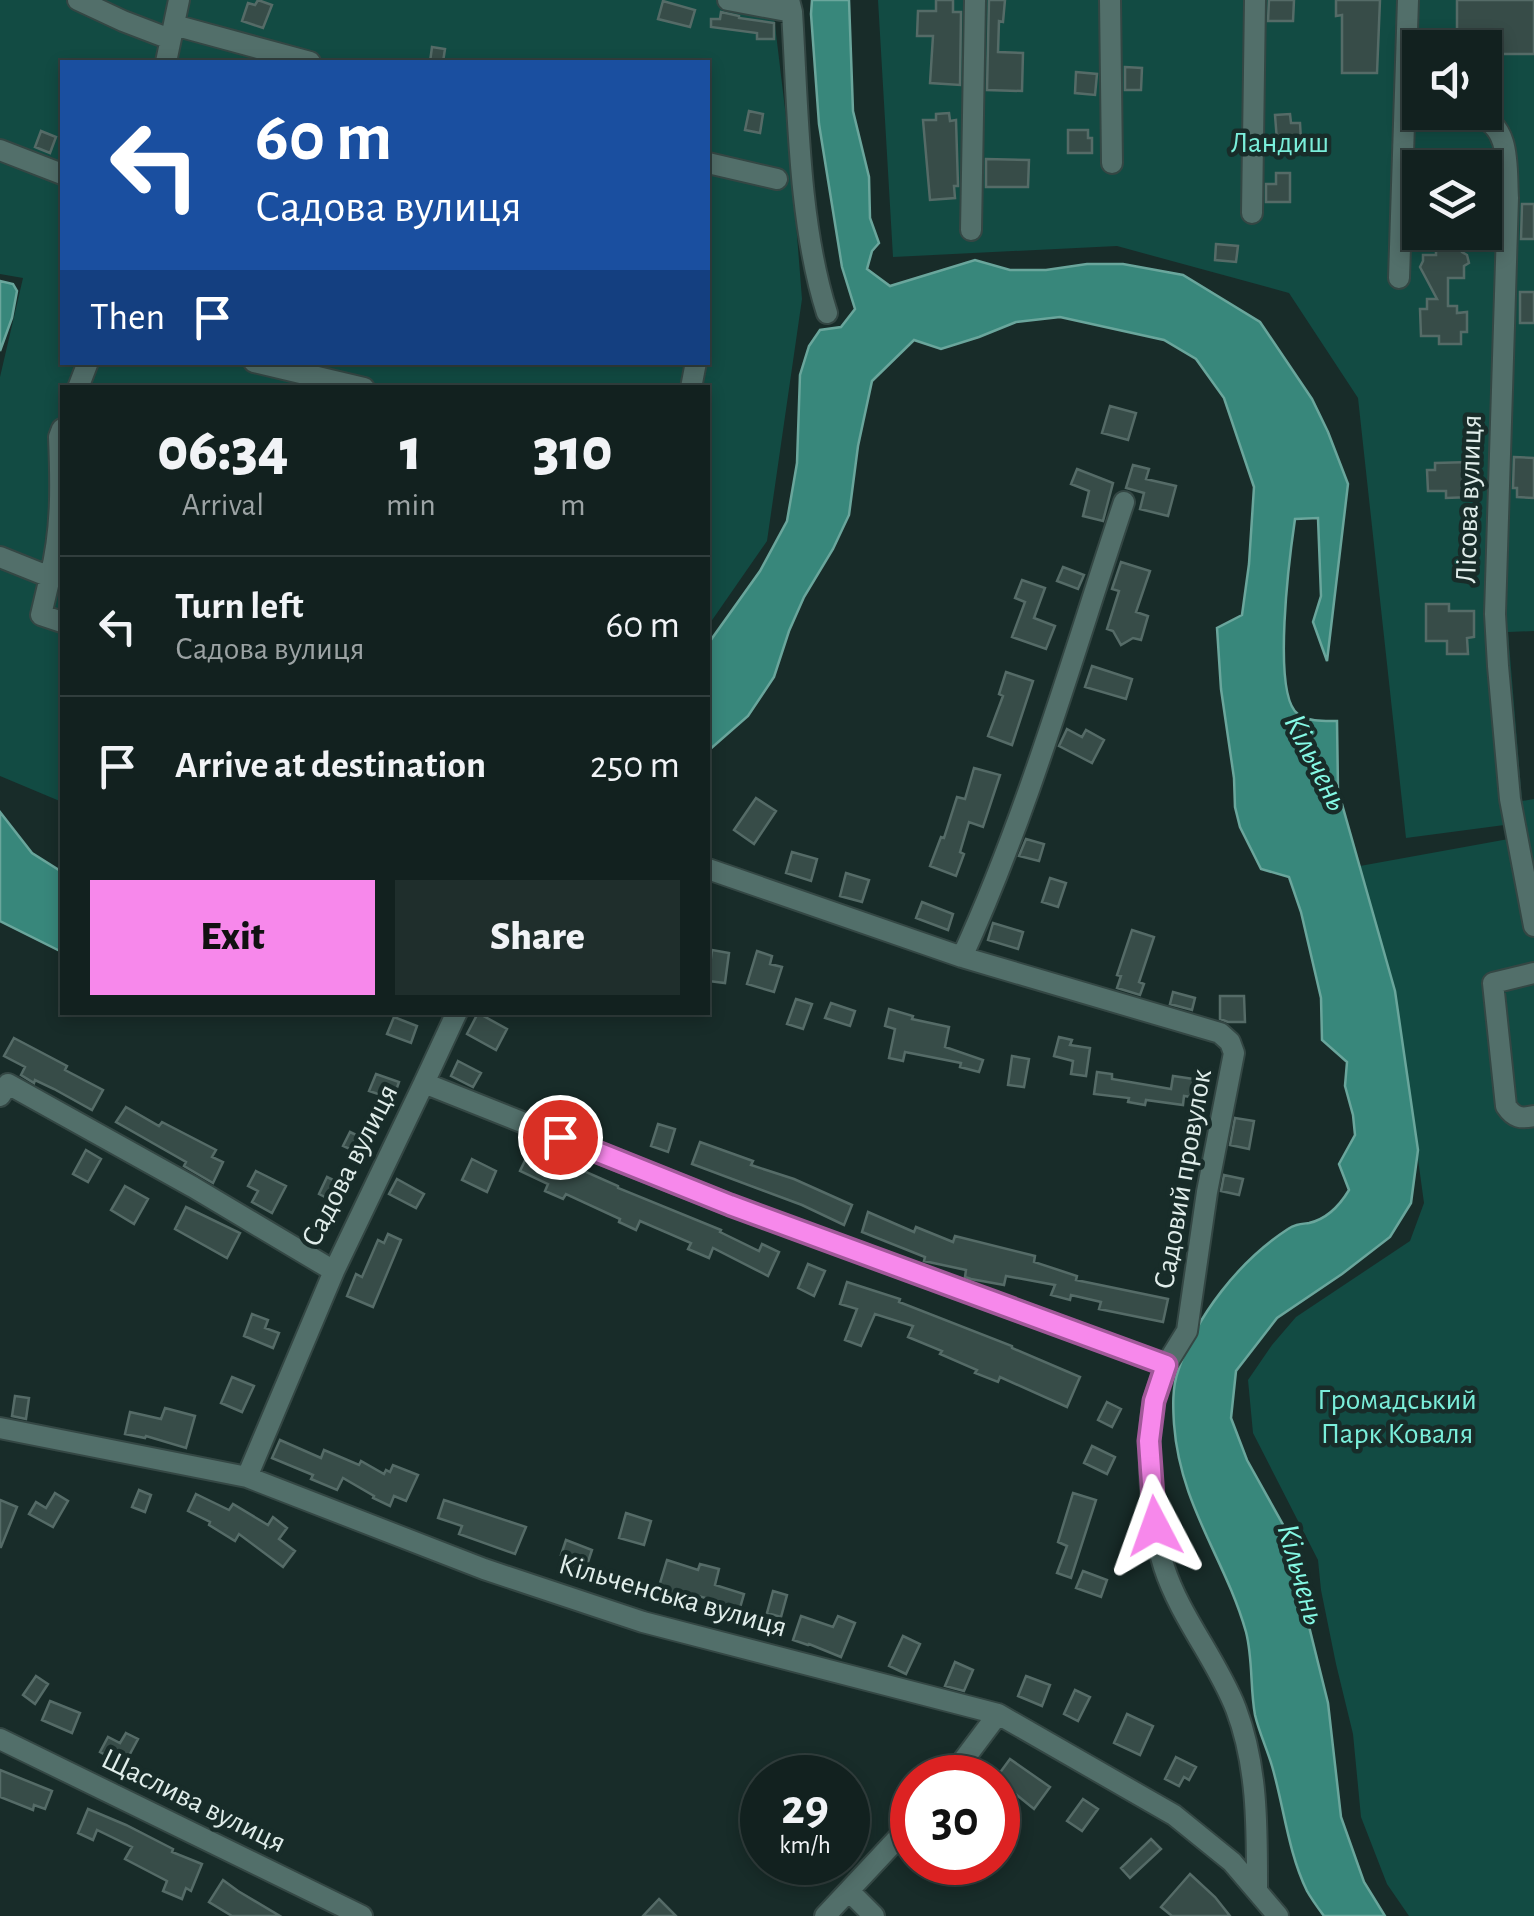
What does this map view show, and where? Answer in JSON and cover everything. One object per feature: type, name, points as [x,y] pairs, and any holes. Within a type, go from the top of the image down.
[{"type":"street","points":[[78,0],[123,21],[301,60]]},
{"type":"street","points":[[166,60],[179,0]]},
{"type":"street","points":[[728,0],[790,6],[816,278],[827,313]]},
{"type":"street","points":[[971,230],[975,0]]},
{"type":"street","points":[[1110,0],[1112,163]]},
{"type":"street","points":[[1252,214],[1255,0]]},
{"type":"street","points":[[1408,0],[1409,30]]},
{"type":"street","points":[[1399,278],[1410,130]]},
{"type":"street","name":"Лісова вулиця","points":[[1498,130],[1504,142],[1508,198],[1496,614],[1498,666],[1510,799],[1534,926]]},
{"type":"street","points":[[0,150],[60,173]]},
{"type":"street","points":[[710,163],[777,179]]},
{"type":"street","points":[[267,365],[351,385]]},
{"type":"street","points":[[962,957],[988,899],[1034,771],[1124,502]]},
{"type":"street","points":[[60,522],[58,548],[40,615],[60,621]]},
{"type":"street","points":[[0,557],[50,577]]},
{"type":"street","name":"Садовий провулок","points":[[710,870],[962,957],[1220,1034],[1230,1042],[1234,1053],[1207,1192],[1187,1331],[1166,1365]]},
{"type":"street","points":[[1534,973],[1493,983],[1506,1106],[1512,1115],[1522,1119],[1534,1116]]},
{"type":"street","points":[[424,1083],[456,1015]]},
{"type":"street","name":"Садова вулиця","points":[[3,1086],[194,1187],[334,1271],[424,1083],[730,1205],[1166,1365]]},
{"type":"street","points":[[248,1477],[334,1271]]},
{"type":"street","points":[[1166,1365],[1154,1401],[1149,1441],[1155,1526],[1164,1568],[1236,1710],[1248,1752],[1255,1786],[1258,1890]]},
{"type":"street","name":"Кільченська вулиця","points":[[0,1428],[248,1477],[484,1569],[643,1622],[998,1714],[1174,1816],[1232,1862],[1278,1916]]},
{"type":"street","points":[[967,1755],[998,1714]]},
{"type":"street","name":"Щаслива вулиця","points":[[0,1739],[362,1916]]},
{"type":"street","points":[[825,1916],[890,1847]]},
{"type":"street","points":[[849,1891],[874,1916]]},
{"type":"green space","points":[[0,0],[772,0],[791,159],[802,299],[767,541],[710,623],[710,385],[60,385],[60,801],[0,776],[0,377],[23,278],[0,274]]},
{"type":"green space","points":[[878,0],[1534,0],[1534,631],[1508,632],[1522,801],[1534,799],[1534,1916],[1409,1916],[1387,1884],[1361,1817],[1353,1734],[1318,1560],[1253,1433],[1248,1380],[1296,1317],[1410,1241],[1424,1203],[1395,991],[1360,866],[1514,838],[1512,824],[1406,838],[1358,398],[1289,293],[1117,246],[893,257]]},
{"type":"water","name":"Кільчень","points":[[812,0],[849,0],[853,111],[869,177],[870,218],[879,243],[872,251],[867,269],[890,286],[975,260],[1010,270],[1123,264],[1183,275],[1260,322],[1312,399],[1348,484],[1327,661],[1313,622],[1321,596],[1318,518],[1295,519],[1284,622],[1285,680],[1290,702],[1298,714],[1312,720],[1337,721],[1338,790],[1395,991],[1418,1150],[1411,1203],[1390,1237],[1277,1318],[1236,1371],[1231,1418],[1247,1460],[1301,1557],[1301,1594],[1328,1703],[1341,1817],[1364,1882],[1385,1916],[1324,1916],[1301,1876],[1255,1715],[1246,1632],[1185,1481],[1174,1424],[1176,1378],[1208,1310],[1236,1273],[1270,1242],[1293,1226],[1322,1218],[1341,1201],[1349,1190],[1339,1164],[1355,1135],[1345,1086],[1347,1062],[1322,1040],[1321,998],[1289,877],[1261,869],[1240,827],[1235,807],[1217,628],[1242,615],[1254,487],[1224,398],[1196,359],[1164,340],[1060,317],[1016,322],[941,349],[914,340],[872,381],[849,515],[804,597],[774,677],[748,716],[710,749],[710,641],[760,571],[787,521],[797,463],[800,375],[809,346],[820,330],[841,327],[855,309],[842,267],[819,124]]},
{"type":"water","points":[[0,281],[13,284],[17,291],[0,351]]},
{"type":"water","points":[[0,812],[32,853],[60,871],[60,951],[0,921]]},
{"type":"building","points":[[258,0],[272,5],[263,28],[242,21],[248,3],[255,5]]},
{"type":"building","points":[[936,0],[953,0],[953,12],[961,12],[960,85],[930,83],[933,36],[917,36],[918,11],[936,11]]},
{"type":"building","points":[[989,0],[1005,0],[1003,22],[999,21],[998,52],[1023,53],[1022,91],[987,90]]},
{"type":"building","points":[[1269,0],[1294,0],[1293,21],[1268,21]]},
{"type":"building","points":[[1336,0],[1380,0],[1377,73],[1342,73],[1342,15],[1336,16]]},
{"type":"building","points":[[1457,0],[1534,0],[1534,54],[1502,54],[1502,30],[1457,30]]},
{"type":"building","points":[[663,1],[695,10],[690,27],[658,19]]},
{"type":"building","points":[[721,12],[774,23],[774,39],[757,39],[757,33],[711,27],[711,19],[720,19]]},
{"type":"building","points":[[432,47],[445,49],[443,60],[430,60]]},
{"type":"building","points":[[1125,67],[1142,68],[1141,90],[1125,90]]},
{"type":"building","points":[[1076,72],[1097,74],[1095,95],[1075,93]]},
{"type":"building","points":[[749,111],[763,114],[760,133],[745,130]]},
{"type":"building","points":[[949,113],[950,121],[956,120],[958,186],[954,186],[955,198],[930,200],[923,120],[936,120],[936,114]]},
{"type":"building","points":[[1290,114],[1291,123],[1300,123],[1301,140],[1277,141],[1275,115]]},
{"type":"building","points":[[1068,130],[1088,130],[1092,153],[1068,153]]},
{"type":"building","points":[[41,131],[56,137],[50,153],[35,147]]},
{"type":"building","points":[[986,159],[1029,160],[1028,187],[986,187]]},
{"type":"building","points":[[1276,173],[1290,173],[1290,202],[1266,202],[1266,184],[1276,184]]},
{"type":"building","points":[[1522,204],[1534,204],[1534,239],[1521,239]]},
{"type":"building","points":[[1216,244],[1238,246],[1236,262],[1215,260]]},
{"type":"building","points":[[1436,250],[1462,250],[1467,255],[1469,263],[1464,266],[1464,278],[1448,278],[1448,306],[1457,306],[1457,313],[1467,312],[1467,332],[1461,332],[1461,344],[1439,344],[1439,336],[1421,336],[1420,309],[1427,309],[1427,299],[1437,299],[1420,267],[1423,255],[1436,255]]},
{"type":"building","points":[[1520,292],[1534,292],[1534,323],[1520,323]]},
{"type":"building","points":[[1110,406],[1136,413],[1128,440],[1102,433]]},
{"type":"building","points":[[1514,457],[1534,458],[1534,498],[1517,497],[1517,488],[1513,488]]},
{"type":"building","points":[[1471,462],[1472,497],[1446,498],[1446,491],[1428,491],[1427,470],[1435,470],[1435,463]]},
{"type":"building","points":[[1133,465],[1149,469],[1146,479],[1176,486],[1168,516],[1140,509],[1144,493],[1126,488]]},
{"type":"building","points":[[1077,469],[1113,483],[1103,521],[1083,516],[1089,491],[1071,484]]},
{"type":"building","points":[[1121,562],[1150,571],[1136,612],[1148,616],[1141,640],[1133,638],[1121,645],[1113,631],[1107,629],[1119,591],[1112,589]]},
{"type":"building","points":[[1063,567],[1084,575],[1078,589],[1057,581]]},
{"type":"building","points":[[1022,580],[1045,588],[1034,618],[1055,626],[1046,649],[1012,637],[1025,602],[1015,598]]},
{"type":"building","points":[[1426,604],[1449,604],[1449,611],[1474,611],[1474,637],[1467,638],[1468,654],[1447,654],[1447,641],[1426,641]]},
{"type":"building","points":[[1092,666],[1132,679],[1126,699],[1085,687]]},
{"type":"building","points":[[1006,672],[1033,681],[1012,745],[988,736],[1003,696],[999,694]]},
{"type":"building","points":[[1067,729],[1082,737],[1086,730],[1104,740],[1092,763],[1059,746]]},
{"type":"building","points":[[974,768],[1000,775],[983,827],[969,822],[956,876],[930,866],[957,797],[965,799]]},
{"type":"building","points":[[756,798],[776,811],[754,844],[734,830]]},
{"type":"building","points":[[1026,839],[1044,844],[1039,861],[1019,856]]},
{"type":"building","points":[[792,852],[817,859],[811,881],[786,873]]},
{"type":"building","points":[[846,873],[869,880],[862,902],[840,896]]},
{"type":"building","points":[[1050,878],[1066,883],[1058,907],[1042,902]]},
{"type":"building","points":[[922,902],[953,914],[948,930],[916,918]]},
{"type":"building","points":[[993,923],[1023,932],[1018,949],[988,940]]},
{"type":"building","points":[[1132,930],[1154,937],[1139,982],[1144,984],[1140,995],[1117,988],[1121,976],[1117,975]]},
{"type":"building","points":[[712,950],[729,953],[725,983],[710,981]]},
{"type":"building","points":[[757,951],[772,956],[770,964],[782,967],[774,992],[747,984]]},
{"type":"building","points":[[1173,992],[1195,998],[1192,1010],[1170,1004]]},
{"type":"building","points":[[1220,996],[1244,996],[1245,1022],[1220,1019]]},
{"type":"building","points":[[796,999],[812,1004],[803,1029],[787,1024]]},
{"type":"building","points":[[831,1003],[855,1011],[850,1026],[825,1018]]},
{"type":"building","points":[[889,1009],[949,1027],[945,1047],[983,1060],[979,1072],[960,1067],[961,1063],[905,1052],[903,1061],[889,1058],[895,1029],[885,1026]]},
{"type":"building","points":[[477,1015],[507,1029],[496,1050],[467,1034]]},
{"type":"building","points":[[394,1017],[417,1026],[411,1043],[387,1034]]},
{"type":"building","points":[[1059,1037],[1072,1040],[1070,1045],[1090,1048],[1086,1076],[1071,1074],[1073,1061],[1054,1056]]},
{"type":"building","points":[[14,1038],[103,1090],[92,1110],[21,1075],[25,1067],[4,1056]]},
{"type":"building","points":[[1012,1056],[1029,1059],[1024,1087],[1008,1085]]},
{"type":"building","points":[[458,1061],[481,1073],[473,1087],[451,1076]]},
{"type":"building","points":[[1097,1072],[1112,1074],[1112,1079],[1171,1089],[1173,1076],[1201,1080],[1199,1098],[1184,1096],[1183,1105],[1146,1100],[1145,1105],[1128,1102],[1129,1098],[1094,1094]]},
{"type":"building","points":[[376,1074],[399,1082],[393,1099],[369,1091]]},
{"type":"building","points":[[126,1107],[216,1150],[212,1157],[223,1162],[213,1183],[184,1166],[186,1162],[116,1122]]},
{"type":"building","points":[[1235,1118],[1254,1121],[1249,1149],[1230,1145]]},
{"type":"building","points":[[658,1124],[675,1129],[668,1152],[651,1146]]},
{"type":"building","points":[[350,1132],[371,1142],[365,1156],[343,1146]]},
{"type":"building","points":[[700,1142],[852,1205],[844,1225],[692,1164]]},
{"type":"building","points":[[86,1150],[101,1159],[88,1182],[73,1174]]},
{"type":"building","points":[[530,1150],[721,1230],[759,1251],[762,1244],[779,1252],[768,1276],[713,1248],[709,1258],[688,1249],[691,1243],[640,1221],[636,1230],[566,1194],[563,1199],[545,1191],[548,1184],[520,1171]]},
{"type":"building","points":[[472,1159],[496,1171],[487,1192],[462,1180]]},
{"type":"building","points":[[256,1171],[286,1186],[272,1213],[252,1202],[258,1191],[248,1186]]},
{"type":"building","points":[[1224,1175],[1243,1179],[1239,1195],[1221,1191]]},
{"type":"building","points":[[327,1177],[350,1188],[341,1205],[319,1194]]},
{"type":"building","points":[[397,1179],[424,1194],[416,1208],[389,1194]]},
{"type":"building","points":[[125,1186],[148,1199],[134,1224],[111,1210]]},
{"type":"building","points":[[186,1207],[240,1233],[227,1258],[175,1229]]},
{"type":"building","points":[[868,1212],[914,1232],[916,1227],[953,1242],[955,1236],[1035,1256],[1034,1262],[1077,1276],[1076,1280],[1168,1299],[1163,1322],[1099,1309],[1101,1302],[1051,1295],[1055,1285],[1006,1276],[1004,1285],[965,1277],[966,1270],[924,1261],[925,1257],[862,1232]]},
{"type":"building","points":[[388,1234],[401,1240],[373,1307],[347,1296],[356,1274],[362,1277],[378,1240],[384,1243]]},
{"type":"building","points":[[808,1264],[825,1271],[814,1296],[798,1288]]},
{"type":"building","points":[[847,1282],[900,1299],[899,1302],[1080,1377],[1067,1407],[1000,1377],[998,1382],[975,1373],[977,1370],[940,1354],[942,1351],[908,1337],[913,1326],[875,1314],[861,1346],[845,1340],[857,1309],[840,1304]]},
{"type":"building","points":[[252,1314],[268,1320],[265,1328],[279,1333],[273,1348],[244,1336]]},
{"type":"building","points":[[232,1377],[254,1386],[242,1412],[221,1403]]},
{"type":"building","points":[[15,1396],[29,1398],[26,1419],[12,1416]]},
{"type":"building","points":[[1107,1402],[1121,1409],[1112,1427],[1098,1420]]},
{"type":"building","points":[[165,1408],[195,1416],[186,1448],[125,1434],[130,1412],[161,1419]]},
{"type":"building","points":[[280,1440],[321,1458],[324,1450],[359,1465],[361,1461],[384,1474],[393,1465],[418,1475],[406,1501],[394,1496],[390,1506],[343,1478],[337,1490],[272,1458]]},
{"type":"building","points":[[1092,1446],[1115,1457],[1107,1474],[1084,1463]]},
{"type":"building","points":[[139,1490],[151,1495],[145,1512],[132,1507]]},
{"type":"building","points":[[55,1493],[68,1501],[53,1527],[29,1514],[36,1502],[46,1508]]},
{"type":"building","points":[[1073,1493],[1096,1500],[1071,1578],[1057,1573],[1067,1546],[1058,1542]]},
{"type":"building","points":[[196,1494],[229,1510],[233,1504],[268,1525],[273,1517],[287,1528],[279,1539],[295,1551],[283,1567],[239,1534],[235,1541],[188,1511]]},
{"type":"building","points":[[0,1500],[17,1507],[1,1547],[0,1547]]},
{"type":"building","points":[[444,1500],[526,1527],[515,1554],[459,1534],[462,1526],[438,1518]]},
{"type":"building","points":[[626,1513],[651,1521],[644,1545],[619,1538]]},
{"type":"building","points":[[566,1540],[592,1550],[584,1574],[564,1566],[567,1557],[561,1555]]},
{"type":"building","points":[[667,1560],[698,1570],[700,1564],[719,1569],[715,1585],[744,1594],[735,1625],[715,1618],[720,1602],[677,1590],[675,1598],[657,1593]]},
{"type":"building","points":[[1083,1571],[1107,1580],[1101,1597],[1076,1588]]},
{"type":"building","points":[[773,1591],[787,1595],[781,1617],[767,1613]]},
{"type":"building","points":[[801,1616],[833,1627],[838,1616],[855,1623],[841,1657],[793,1640]]},
{"type":"building","points":[[903,1636],[920,1644],[906,1674],[889,1666]]},
{"type":"building","points":[[955,1662],[973,1670],[964,1691],[945,1686]]},
{"type":"building","points":[[36,1676],[48,1684],[35,1704],[23,1695]]},
{"type":"building","points":[[1026,1676],[1050,1685],[1042,1706],[1018,1696]]},
{"type":"building","points":[[1075,1690],[1090,1697],[1078,1721],[1064,1714]]},
{"type":"building","points":[[50,1701],[80,1713],[72,1733],[42,1720]]},
{"type":"building","points":[[1127,1714],[1153,1726],[1140,1755],[1114,1743]]},
{"type":"building","points":[[126,1733],[138,1739],[124,1765],[100,1752],[108,1737],[120,1743]]},
{"type":"building","points":[[1176,1757],[1196,1767],[1189,1780],[1184,1777],[1179,1786],[1165,1779]]},
{"type":"building","points":[[1020,1766],[1050,1787],[1034,1809],[1020,1798]]},
{"type":"building","points":[[0,1770],[52,1791],[45,1809],[34,1805],[33,1810],[0,1797]]},
{"type":"building","points":[[1083,1799],[1098,1809],[1082,1831],[1067,1821]]},
{"type":"building","points":[[88,1809],[202,1864],[191,1891],[186,1888],[182,1899],[163,1891],[167,1881],[125,1859],[132,1847],[97,1830],[93,1840],[78,1833]]},
{"type":"building","points":[[1151,1839],[1161,1849],[1130,1878],[1121,1868]]},
{"type":"building","points":[[1190,1874],[1230,1916],[1172,1916],[1161,1907]]},
{"type":"building","points":[[223,1880],[280,1916],[232,1916],[209,1902]]},
{"type":"building","points":[[659,1899],[676,1916],[643,1916]]},
{"type":"route","points":[[560,1137],[730,1205],[1166,1365],[1154,1401],[1149,1441],[1155,1526]]},
{"type":"park label","name":"Ландиш","points":[[1280,142]]},
{"type":"park label","name":"Громадський Парк Коваля","points":[[1397,1416]]}]
